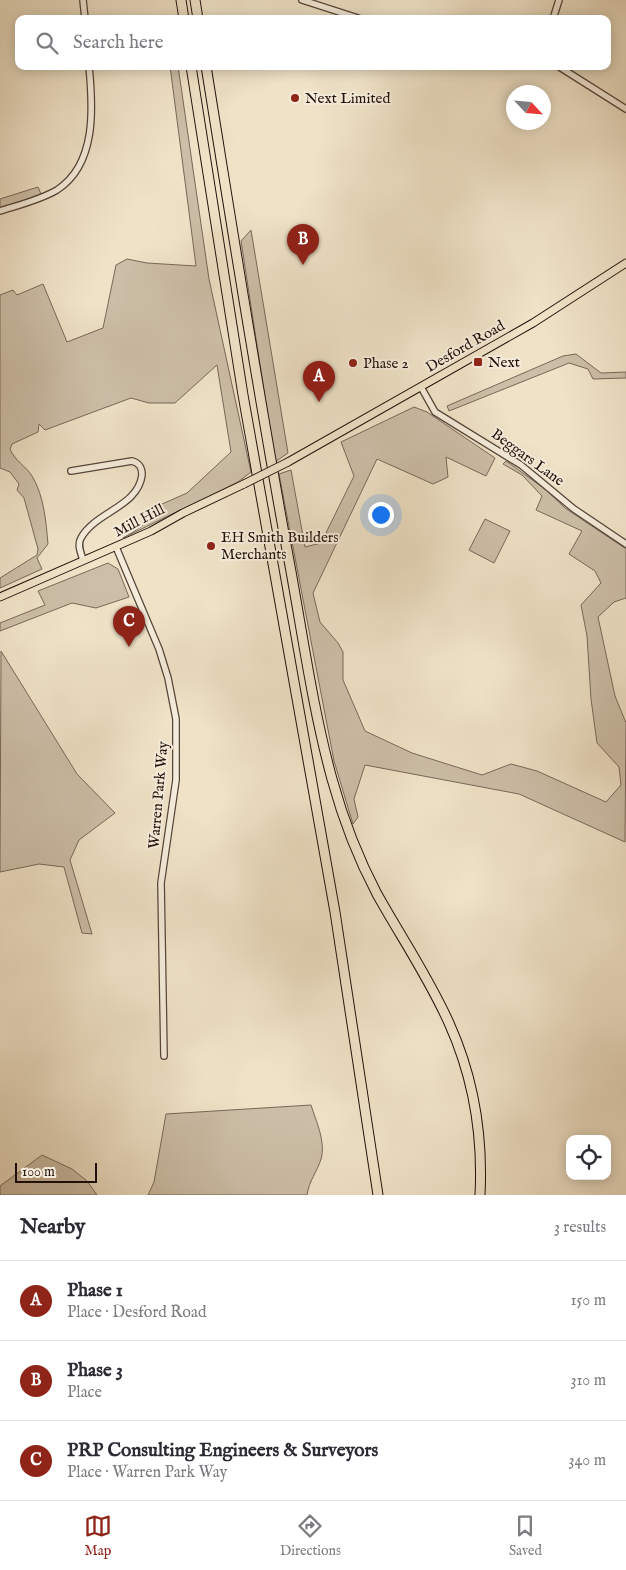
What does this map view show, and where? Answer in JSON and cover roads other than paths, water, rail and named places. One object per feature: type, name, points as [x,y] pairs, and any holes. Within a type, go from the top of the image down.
[{"type":"highway","points":[[181,0],[183,15]]},
{"type":"highway","points":[[195,0],[197,15]]},
{"type":"highway","points":[[192,70],[244,405],[335,912],[378,1195]]},
{"type":"highway","points":[[207,70],[265,431],[325,750],[340,806],[360,860],[383,906],[438,1000],[456,1039],[471,1088],[477,1120],[481,1166],[480,1195]]},
{"type":"main road","name":"Desford Road","points":[[288,462],[533,323],[626,263]]},
{"type":"main road","name":"Mill Hill","points":[[0,597],[116,547],[288,462]]},
{"type":"street","points":[[83,0],[85,15]]},
{"type":"street","points":[[302,0],[349,15]]},
{"type":"street","points":[[554,15],[559,0]]},
{"type":"street","points":[[0,211],[52,193],[66,184],[78,170],[85,154],[89,134],[91,96],[89,70]]},
{"type":"street","points":[[564,70],[626,109]]},
{"type":"street","name":"Beggars Lane","points":[[421,387],[435,412],[521,465],[574,509],[626,544]]},
{"type":"street","points":[[71,471],[132,461],[138,464],[142,471],[141,479],[133,495],[83,535],[79,546],[83,560]]},
{"type":"street","name":"Warren Park Way","points":[[116,547],[159,649],[168,678],[176,719],[176,780],[161,884],[164,1056]]},
{"type":"place","name":"Next Limited","points":[[295,98]]},
{"type":"place","name":"Phase 3","points":[[303,265]]},
{"type":"place","name":"Next","points":[[478,362]]},
{"type":"place","name":"Phase 2","points":[[353,363]]},
{"type":"place","name":"Phase 1","points":[[319,402]]},
{"type":"place","name":"EH Smith Builders Merchants","points":[[211,546]]},
{"type":"place","name":"PRP Consulting Engineers & Surveyors","points":[[129,647]]}]
